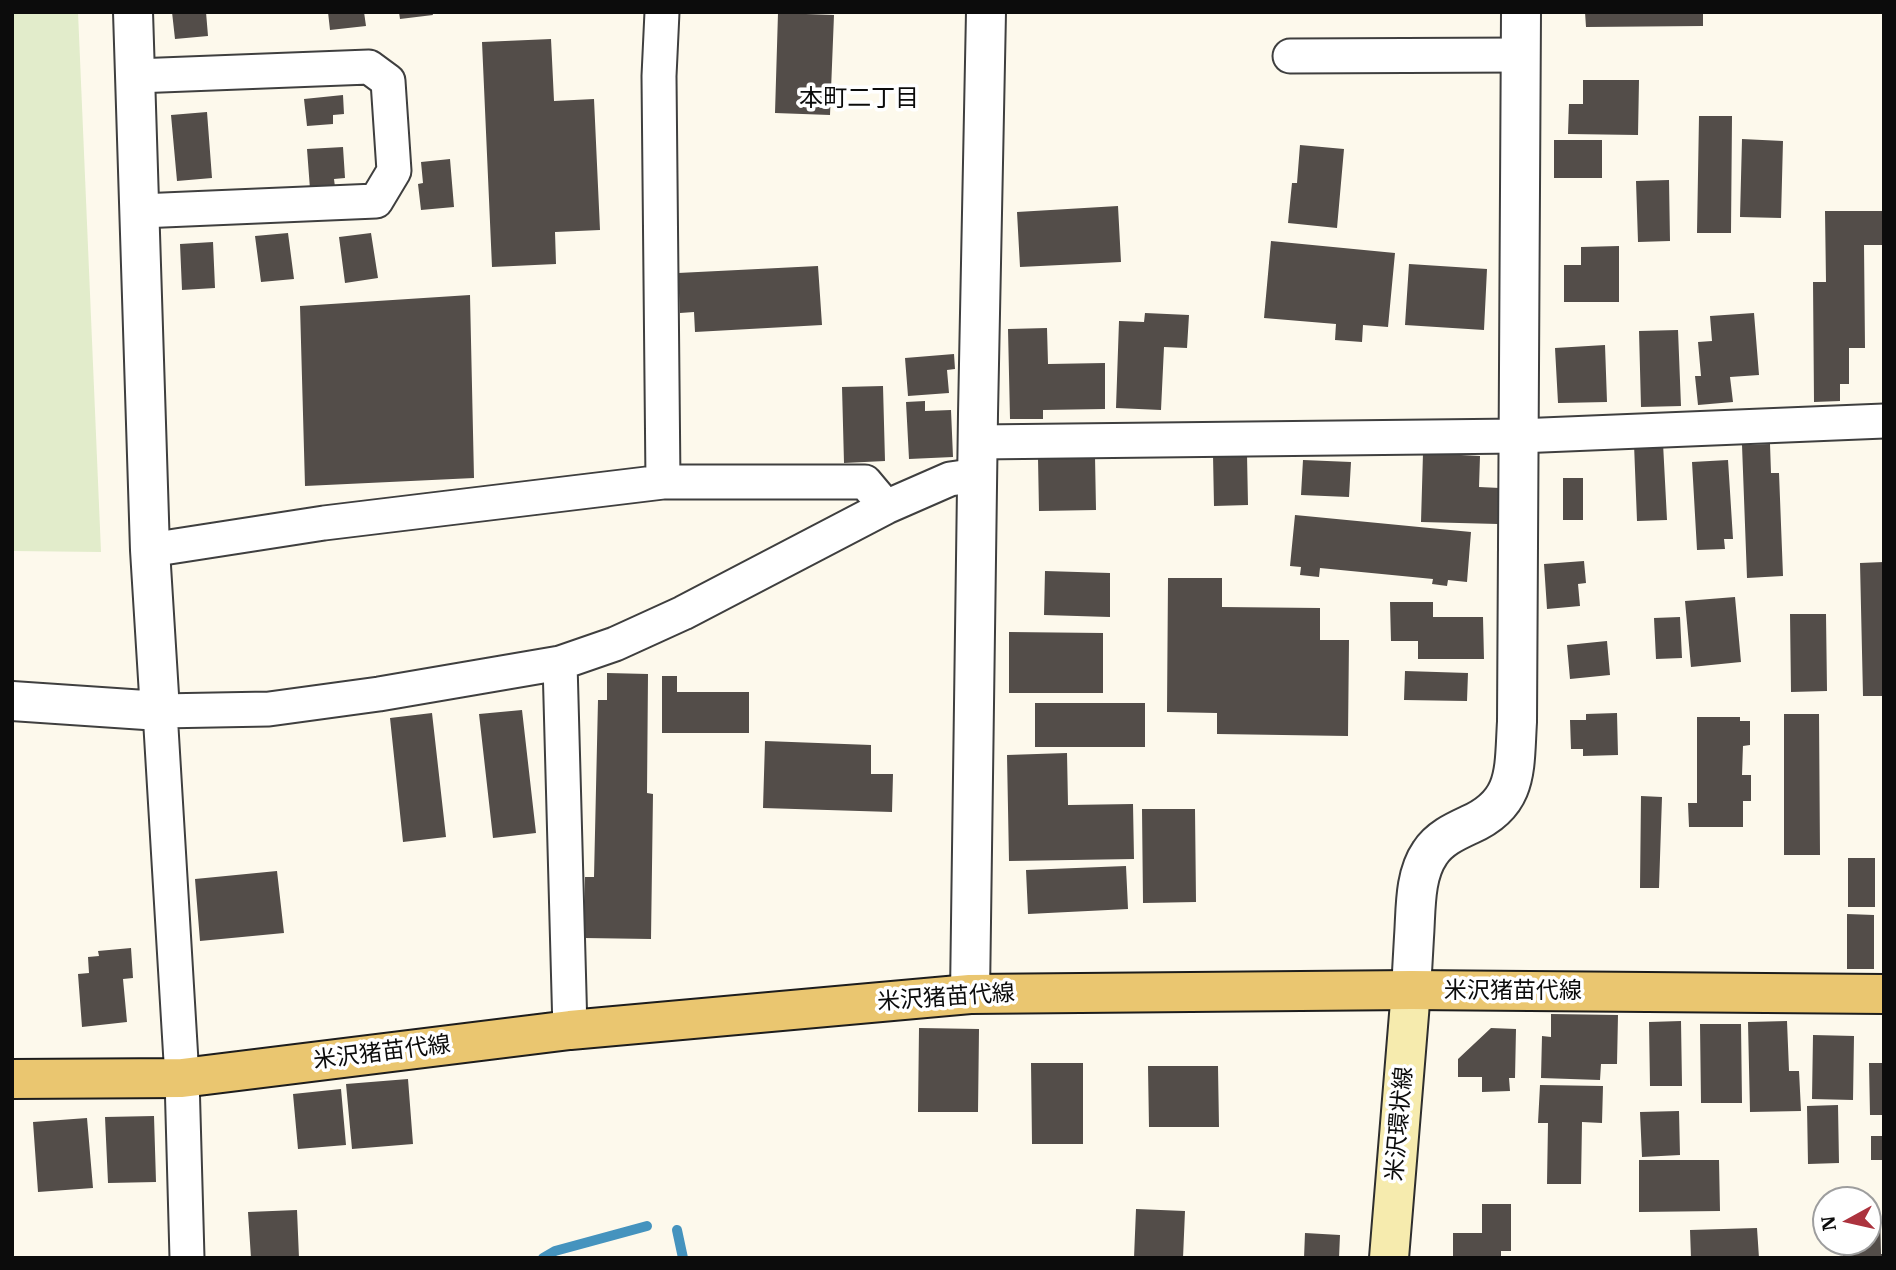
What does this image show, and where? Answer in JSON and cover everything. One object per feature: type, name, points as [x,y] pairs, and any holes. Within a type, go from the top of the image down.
[{"type":"main road","name":"米沢猪苗代線","points":[[12,1079],[182,1078],[570,1030],[970,994],[1410,990],[1884,994]]},
{"type":"main road","name":"米沢環状線","points":[[1388,1258],[1410,990]]},
{"type":"street","points":[[132,12],[150,550],[182,1078],[187,1258]]},
{"type":"street","points":[[662,12],[660,90],[663,482]]},
{"type":"street","points":[[970,994],[986,12]]},
{"type":"street","points":[[1410,990],[1420,873],[1430,852],[1449,834],[1479,821],[1497,808],[1509,791],[1514,770],[1517,722],[1521,12]]},
{"type":"street","points":[[1290,56],[1521,55]]},
{"type":"street","points":[[135,76],[369,67],[388,81],[394,171],[376,201],[140,211]]},
{"type":"street","points":[[12,701],[160,711],[269,709],[379,694],[560,663],[615,644],[683,612],[886,507],[950,480],[978,458],[1884,421]]},
{"type":"street","points":[[150,550],[324,523],[663,482],[865,482],[886,507]]},
{"type":"street","points":[[560,663],[570,1030]]},
{"type":"green space","points":[[12,12],[78,12],[101,552],[12,551]]},
{"type":"building","points":[[172,12],[206,12],[208,36],[175,39]]},
{"type":"building","points":[[328,12],[364,12],[366,26],[330,30]]},
{"type":"building","points":[[399,12],[432,12],[433,15],[400,19]]},
{"type":"building","points":[[1585,12],[1703,12],[1703,26],[1586,27]]},
{"type":"building","points":[[778,13],[834,15],[830,115],[775,113]]},
{"type":"building","points":[[551,39],[554,101],[594,99],[600,230],[555,232],[556,264],[492,267],[482,42]]},
{"type":"building","points":[[1583,80],[1639,80],[1638,135],[1568,134],[1569,104],[1583,104]]},
{"type":"building","points":[[343,95],[344,114],[333,115],[333,124],[307,126],[304,99]]},
{"type":"building","points":[[207,112],[212,178],[177,181],[171,115]]},
{"type":"building","points":[[1699,116],[1732,116],[1731,233],[1697,233]]},
{"type":"building","points":[[1742,139],[1783,141],[1781,218],[1740,217]]},
{"type":"building","points":[[1554,140],[1602,140],[1602,178],[1554,178]]},
{"type":"building","points":[[1300,145],[1344,149],[1337,228],[1288,223],[1292,183],[1297,183]]},
{"type":"building","points":[[343,147],[345,178],[334,179],[335,187],[310,189],[307,149]]},
{"type":"building","points":[[450,159],[454,207],[421,210],[418,184],[423,183],[421,162]]},
{"type":"building","points":[[1669,180],[1670,241],[1638,242],[1636,181]]},
{"type":"building","points":[[1118,206],[1121,262],[1020,267],[1017,212]]},
{"type":"building","points":[[1825,211],[1884,211],[1884,245],[1864,245],[1865,348],[1849,348],[1849,384],[1840,384],[1840,401],[1814,402],[1813,282],[1826,282]]},
{"type":"building","points":[[288,233],[294,279],[261,282],[255,236]]},
{"type":"building","points":[[371,233],[378,278],[345,283],[339,237]]},
{"type":"building","points":[[1271,241],[1395,253],[1388,327],[1363,325],[1362,342],[1335,340],[1336,324],[1264,318]]},
{"type":"building","points":[[213,242],[215,288],[182,290],[180,244]]},
{"type":"building","points":[[1619,246],[1619,302],[1564,302],[1564,265],[1581,265],[1581,247]]},
{"type":"building","points":[[1409,264],[1487,269],[1484,330],[1405,325]]},
{"type":"building","points":[[818,266],[822,325],[695,332],[694,312],[680,313],[678,273]]},
{"type":"building","points":[[470,295],[474,478],[305,486],[300,306]]},
{"type":"building","points":[[1145,313],[1189,315],[1187,348],[1164,347],[1161,410],[1116,408],[1119,321],[1144,322]]},
{"type":"building","points":[[1754,313],[1759,375],[1730,377],[1733,402],[1698,405],[1695,376],[1701,376],[1698,342],[1712,341],[1710,316]]},
{"type":"building","points":[[1047,328],[1048,364],[1105,363],[1105,409],[1043,410],[1043,419],[1010,419],[1008,329]]},
{"type":"building","points":[[1678,330],[1681,406],[1641,407],[1639,331]]},
{"type":"building","points":[[1605,345],[1607,402],[1558,403],[1555,348]]},
{"type":"building","points":[[954,354],[955,369],[947,370],[949,393],[908,396],[905,358]]},
{"type":"building","points":[[883,386],[885,461],[844,463],[842,387]]},
{"type":"building","points":[[925,401],[925,411],[951,410],[953,457],[909,459],[906,402]]},
{"type":"building","points":[[1663,443],[1667,520],[1637,521],[1634,444]]},
{"type":"building","points":[[1770,444],[1771,473],[1779,473],[1783,576],[1747,578],[1742,445]]},
{"type":"building","points":[[1423,453],[1480,456],[1479,487],[1500,488],[1498,524],[1421,522]]},
{"type":"building","points":[[1247,454],[1248,505],[1214,506],[1213,455]]},
{"type":"building","points":[[1095,456],[1096,510],[1039,511],[1038,458]]},
{"type":"building","points":[[1303,460],[1351,462],[1349,497],[1301,495]]},
{"type":"building","points":[[1728,460],[1733,539],[1724,539],[1725,549],[1697,550],[1692,462]]},
{"type":"building","points":[[1563,478],[1583,478],[1583,520],[1563,520]]},
{"type":"building","points":[[1295,515],[1471,532],[1467,582],[1448,580],[1447,586],[1432,584],[1433,579],[1320,568],[1319,577],[1300,575],[1301,567],[1290,566]]},
{"type":"building","points":[[1584,561],[1586,583],[1578,584],[1580,606],[1547,609],[1544,564]]},
{"type":"building","points":[[1884,562],[1884,696],[1863,696],[1860,563]]},
{"type":"building","points":[[1045,571],[1110,573],[1110,617],[1044,615]]},
{"type":"building","points":[[1168,578],[1222,578],[1222,607],[1320,608],[1320,640],[1349,640],[1348,736],[1217,734],[1217,713],[1167,712]]},
{"type":"building","points":[[1735,597],[1741,662],[1691,667],[1685,601]]},
{"type":"building","points":[[1390,602],[1433,602],[1433,617],[1483,617],[1484,659],[1418,659],[1418,641],[1391,641]]},
{"type":"building","points":[[1790,614],[1826,614],[1827,691],[1791,692]]},
{"type":"building","points":[[1680,617],[1682,658],[1656,659],[1654,618]]},
{"type":"building","points":[[1009,632],[1103,633],[1103,693],[1009,693]]},
{"type":"building","points":[[1607,641],[1610,675],[1570,679],[1567,645]]},
{"type":"building","points":[[1405,671],[1468,673],[1467,701],[1404,700]]},
{"type":"building","points":[[607,673],[648,674],[647,793],[653,794],[651,939],[584,938],[585,877],[594,877],[598,700],[607,700]]},
{"type":"building","points":[[662,676],[677,676],[677,692],[749,692],[749,733],[662,733]]},
{"type":"building","points":[[1035,703],[1145,703],[1145,747],[1035,747]]},
{"type":"building","points":[[522,710],[536,833],[493,838],[479,714]]},
{"type":"building","points":[[432,713],[446,837],[403,842],[390,718]]},
{"type":"building","points":[[1617,713],[1618,755],[1583,756],[1583,749],[1571,749],[1570,720],[1586,720],[1586,714]]},
{"type":"building","points":[[1784,714],[1819,714],[1820,855],[1784,855]]},
{"type":"building","points":[[1697,717],[1740,717],[1740,721],[1750,721],[1750,745],[1743,746],[1742,775],[1751,775],[1751,801],[1743,801],[1743,827],[1689,827],[1688,803],[1697,803]]},
{"type":"building","points":[[765,741],[871,745],[871,774],[893,774],[892,812],[763,808]]},
{"type":"building","points":[[1067,753],[1068,805],[1133,804],[1134,859],[1009,861],[1007,755]]},
{"type":"building","points":[[1641,796],[1662,797],[1659,888],[1640,888]]},
{"type":"building","points":[[1142,809],[1195,809],[1196,902],[1143,903]]},
{"type":"building","points":[[1848,858],[1875,858],[1875,907],[1848,907]]},
{"type":"building","points":[[1126,866],[1128,909],[1028,914],[1026,870]]},
{"type":"building","points":[[277,871],[284,933],[200,941],[195,879]]},
{"type":"building","points":[[1847,914],[1874,915],[1874,969],[1847,969]]},
{"type":"building","points":[[131,948],[133,978],[123,979],[127,1022],[82,1027],[78,974],[89,973],[88,957],[99,956],[98,951]]},
{"type":"building","points":[[1551,1014],[1618,1015],[1617,1064],[1601,1064],[1600,1080],[1541,1078],[1542,1036],[1551,1037]]},
{"type":"building","points":[[1681,1021],[1682,1086],[1650,1086],[1649,1022]]},
{"type":"building","points":[[1787,1021],[1789,1071],[1799,1071],[1801,1111],[1750,1112],[1748,1022]]},
{"type":"building","points":[[1700,1024],[1741,1024],[1742,1103],[1701,1103]]},
{"type":"building","points":[[919,1028],[979,1029],[978,1112],[918,1112]]},
{"type":"building","points":[[1491,1028],[1516,1029],[1515,1078],[1509,1078],[1510,1091],[1482,1092],[1482,1077],[1458,1077],[1458,1059]]},
{"type":"building","points":[[1813,1035],[1854,1036],[1853,1100],[1812,1099]]},
{"type":"building","points":[[1031,1063],[1083,1063],[1083,1144],[1032,1144]]},
{"type":"building","points":[[1869,1063],[1884,1063],[1884,1115],[1870,1115]]},
{"type":"building","points":[[1148,1066],[1218,1066],[1219,1127],[1149,1127]]},
{"type":"building","points":[[408,1079],[413,1144],[352,1149],[346,1084]]},
{"type":"building","points":[[1540,1085],[1603,1086],[1602,1123],[1582,1122],[1581,1184],[1547,1184],[1548,1123],[1538,1123]]},
{"type":"building","points":[[341,1089],[346,1145],[298,1149],[293,1094]]},
{"type":"building","points":[[1838,1105],[1839,1163],[1808,1164],[1807,1106]]},
{"type":"building","points":[[1679,1111],[1680,1155],[1642,1157],[1640,1112]]},
{"type":"building","points":[[154,1116],[156,1182],[108,1183],[105,1117]]},
{"type":"building","points":[[87,1118],[93,1188],[38,1192],[33,1122]]},
{"type":"building","points":[[1871,1136],[1884,1136],[1884,1160],[1871,1160]]},
{"type":"building","points":[[1639,1160],[1719,1160],[1720,1211],[1639,1212]]},
{"type":"building","points":[[1482,1204],[1511,1204],[1511,1251],[1501,1251],[1501,1258],[1453,1258],[1453,1233],[1482,1233]]},
{"type":"building","points":[[1136,1209],[1185,1211],[1183,1258],[1134,1258]]},
{"type":"building","points":[[297,1210],[299,1258],[251,1258],[248,1212]]},
{"type":"building","points":[[1757,1228],[1759,1258],[1691,1258],[1690,1230]]},
{"type":"building","points":[[1305,1233],[1340,1235],[1339,1258],[1304,1258]]},
{"type":"building","points":[[1884,1254],[1884,1258],[1843,1256]]},
{"type":"waterway","points":[[543,1258],[555,1251],[647,1226]]},
{"type":"waterway","points":[[677,1230],[683,1258]]},
{"type":"district","name":"本町二丁目","points":[[859,99]]}]
